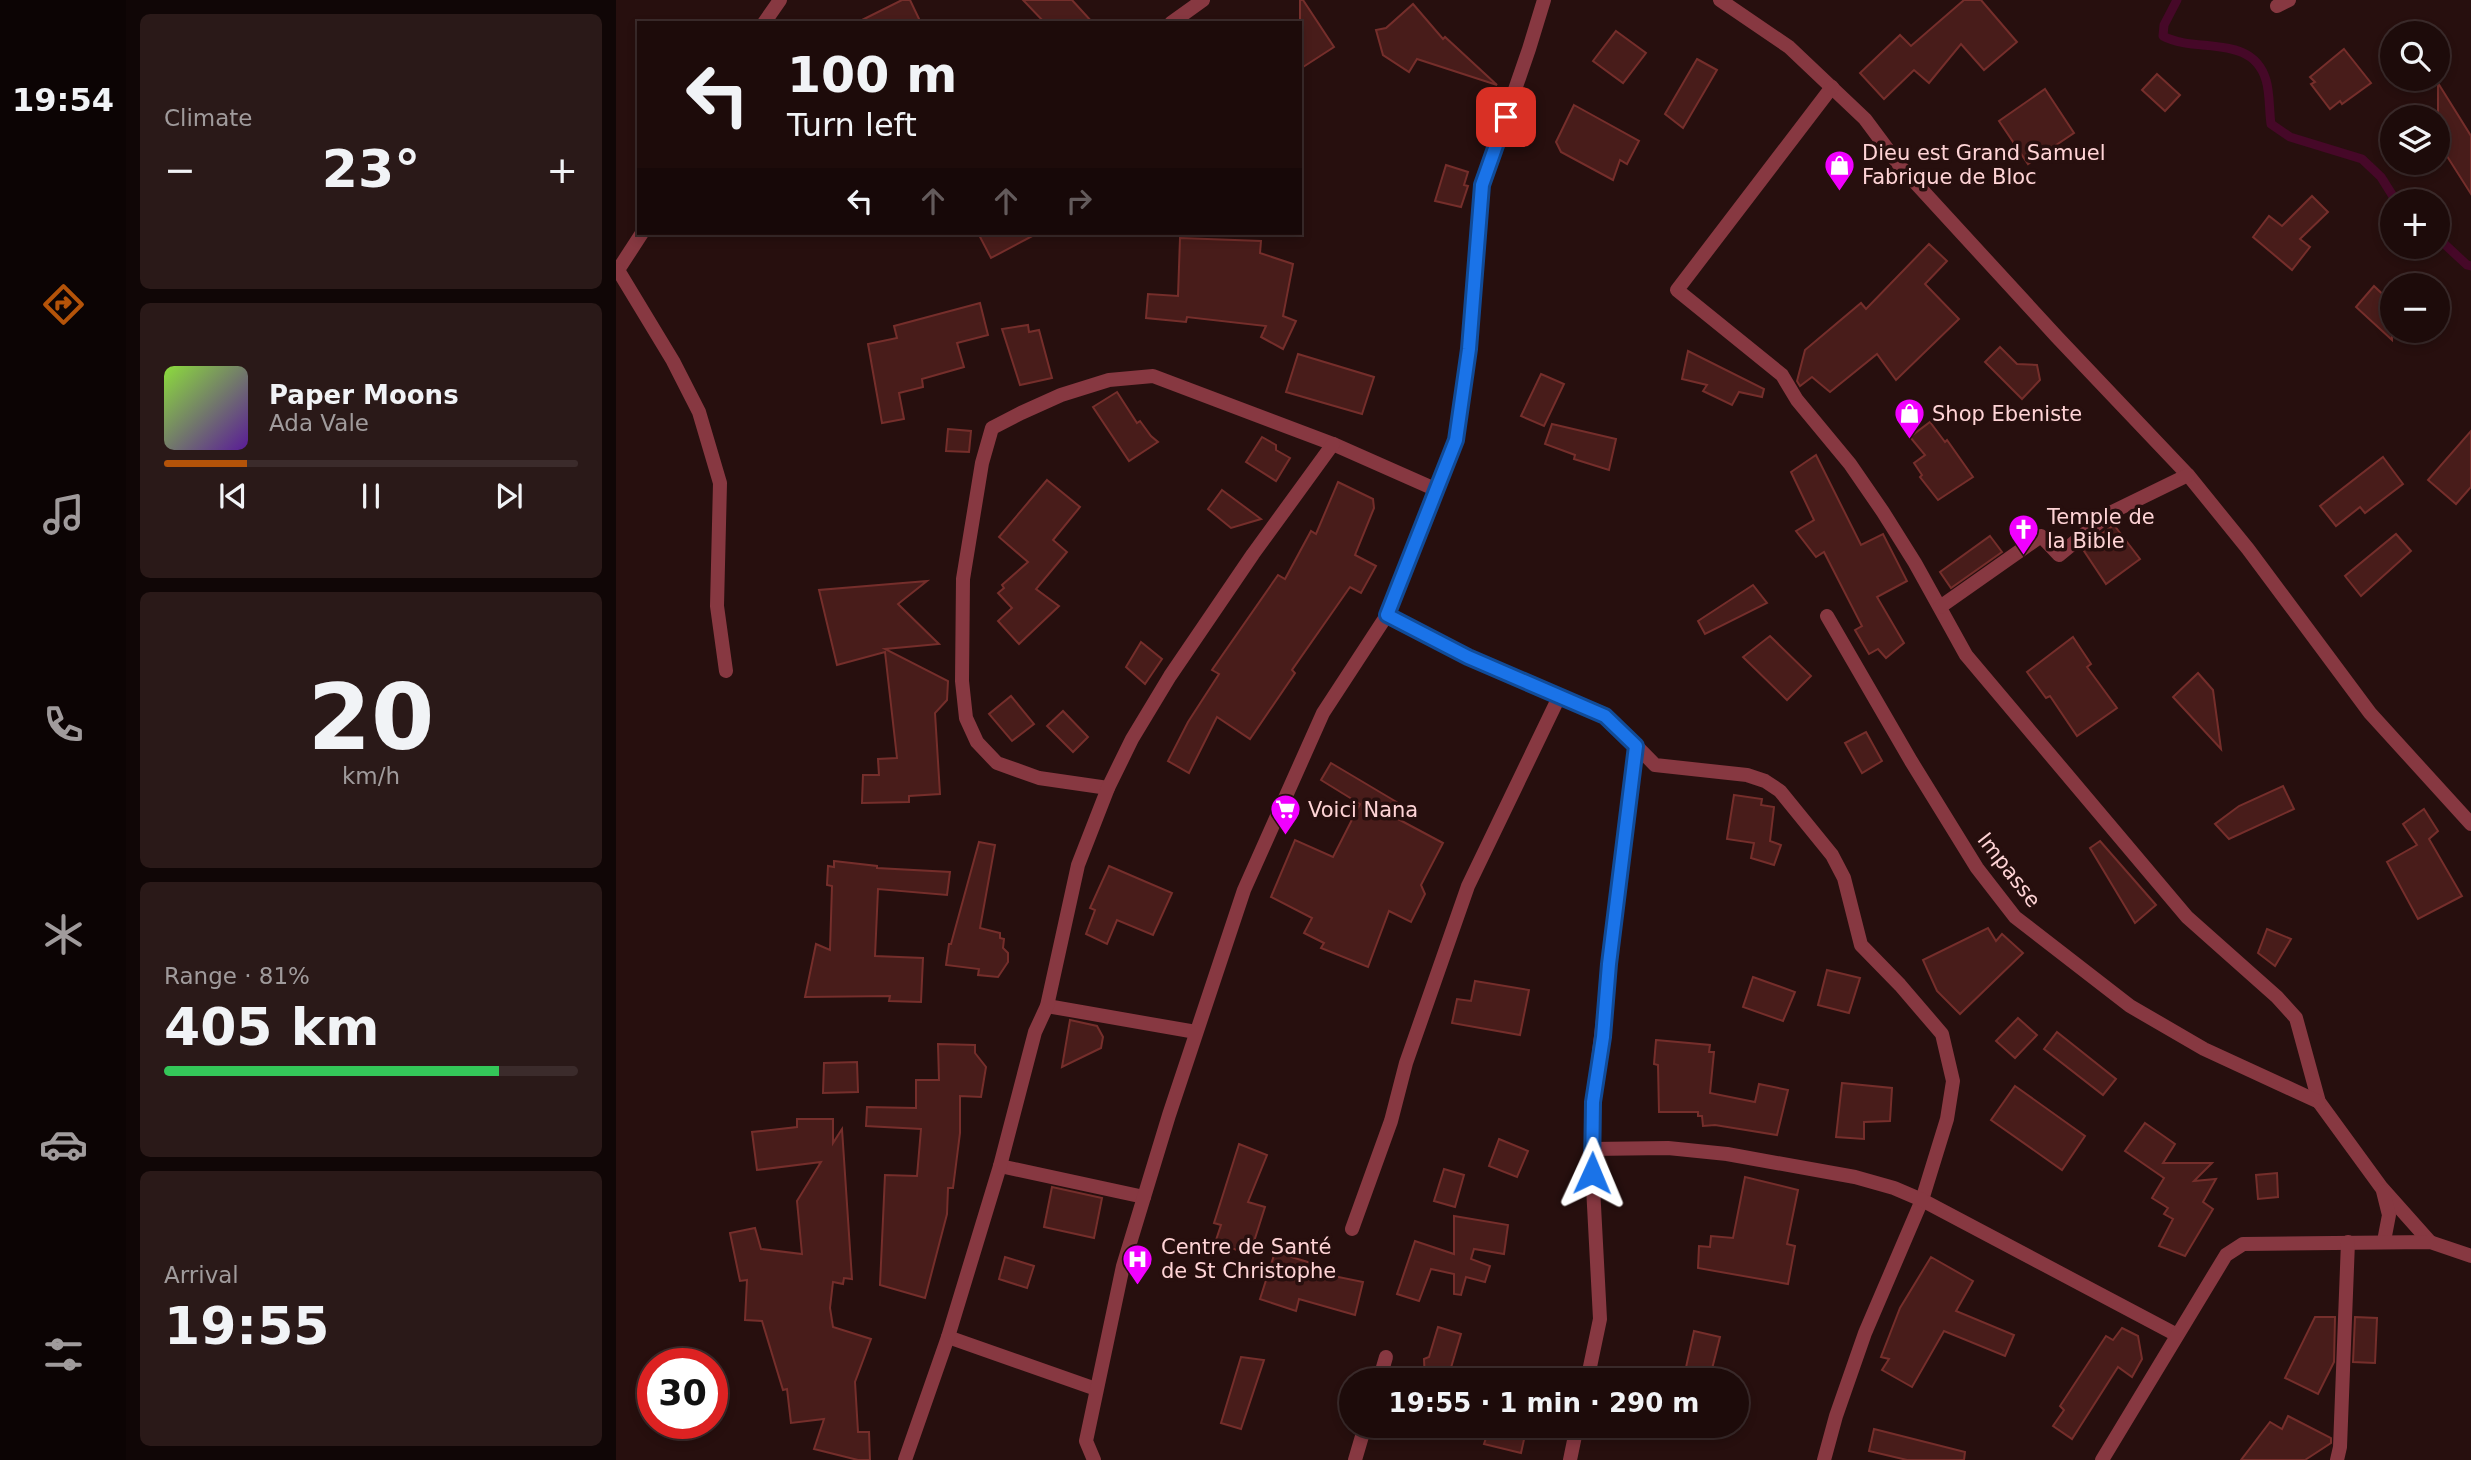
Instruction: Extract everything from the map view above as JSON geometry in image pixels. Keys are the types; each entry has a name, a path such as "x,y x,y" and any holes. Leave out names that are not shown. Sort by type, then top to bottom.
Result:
{"street":[{"path":"765,21 780,0"},
{"path":"1174,21 1203,0"},
{"path":"1094,1460 1086,1441 1124,1266 1196,1032 1244,890 1323,713 1387,615 1456,440 1469,349 1482,185 1530,49 1544,0"},
{"path":"1720,0 1789,47 1865,119 1927,197 2188,475 2248,549 2370,713 2471,824"},
{"path":"1832,87 1677,290 1782,375 1797,400 1850,464 1877,502 1966,655 2187,917 2297,1018 2319,1102 2381,1187 2430,1242"},
{"path":"641,235 617,269 673,361 699,412 720,483 717,606 726,671"},
{"path":"1108,788 1039,778 997,763 977,742 967,718 962,681 963,579 982,463 992,428 1021,412 1109,380 1153,376 1333,444 1437,490"},
{"path":"905,1460 948,1337 1000,1166 1035,1032 1047,1006 1078,865 1108,788 1132,739 1170,676 1253,554 1333,444"},
{"path":"1940,607 2041,536 2059,555 2110,513 2188,475"},
{"path":"1387,615 1468,657 1605,716 1655,765 1747,775 1765,781 1780,791 1832,855 1844,878 1861,945 1942,1034 1953,1081 1947,1119 1922,1200 1865,1333 1824,1460"},
{"name":"Impasse","path":"1827,616 1977,868 2015,917 2130,1006 2204,1049 2319,1102"},
{"path":"1352,1229 1391,1121 1406,1063 1468,886 1559,696"},
{"path":"1590,1368 1600,1319 1591,1149 1593,1102 1603,1037 1609,964 1636,746"},
{"path":"1047,1006 1196,1032"},
{"path":"1591,1149 1668,1148 1749,1158 1855,1177 1894,1188 1922,1200 2177,1335"},
{"path":"1000,1166 1144,1197"},
{"path":"2381,1187 2389,1215 2384,1241"},
{"path":"2337,1460 2340,1447 2348,1242"},
{"path":"2102,1460 2226,1255 2243,1244 2430,1242 2471,1255"},
{"path":"948,1337 1096,1389"},
{"path":"1383,1368 1386,1357"},
{"path":"1355,1460 1361,1438"},
{"path":"1570,1460 1575,1438"}],"building":[{"path":"902,0 910,0 920,21 860,21"},
{"path":"1023,0 1072,0 1091,21 1043,21"},
{"path":"1300,0 1303,0 1334,47 1302,68 1302,21"},
{"path":"1964,0 1981,0 2017,42 1984,70 1961,44 1929,83 1914,70 1884,99 1860,73 1900,35 1911,46"},
{"path":"1413,4 1443,39 1445,37 1497,85 1417,59 1409,72 1383,55 1376,30 1386,28"},
{"path":"1616,31 1646,53 1623,83 1593,61"},
{"path":"2344,49 2371,83 2342,104 2340,101 2330,109 2311,84 2315,82 2310,77"},
{"path":"1697,59 1717,70 1683,128 1665,114"},
{"path":"2157,74 2180,95 2165,111 2142,90"},
{"path":"2045,89 2074,133 2028,164 1999,121"},
{"path":"2438,91 2443,91 2471,136 2471,194 2450,161 2450,105 2438,105"},
{"path":"1574,105 1639,141 1627,164 1620,160 1613,180 1561,152 1556,142"},
{"path":"1446,165 1468,172 1464,185 1468,186 1461,207 1435,201"},
{"path":"2312,196 2328,212 2300,239 2310,247 2292,270 2253,237 2269,216 2282,226"},
{"path":"979,235 1034,235 991,258"},
{"path":"1180,238 1261,241 1260,253 1293,264 1283,316 1296,321 1283,349 1261,337 1266,326 1187,317 1186,322 1146,318 1148,294 1178,296"},
{"path":"1929,244 1947,261 1925,284 1959,319 1896,380 1877,354 1830,392 1812,377 1800,386 1797,381 1805,350 1861,303 1866,309"},
{"path":"2374,286 2380,292 2380,329 2356,307"},
{"path":"980,303 988,335 957,343 964,367 922,379 923,387 899,393 904,419 882,423 868,344 897,338 894,326"},
{"path":"1028,325 1029,332 1039,330 1052,378 1020,385 1002,329"},
{"path":"2000,347 2017,364 2037,365 2040,380 2022,399 1985,362"},
{"path":"1688,351 1764,389 1762,397 1739,392 1732,405 1703,391 1707,385 1682,379"},
{"path":"1298,354 1374,377 1362,414 1286,392"},
{"path":"1541,374 1564,384 1544,426 1521,416"},
{"path":"1117,392 1137,423 1140,421 1158,442 1129,461 1093,407"},
{"path":"1930,422 1945,442 1947,440 1973,477 1938,500 1920,477 1922,475 1914,463 1925,455 1910,437"},
{"path":"1552,424 1616,439 1609,470 1574,459 1575,455 1545,444"},
{"path":"948,429 971,431 969,452 946,451"},
{"path":"2471,431 2471,487 2456,504 2428,480"},
{"path":"1262,437 1290,458 1276,481 1246,462"},
{"path":"1816,455 1861,545 1883,534 1907,581 1877,597 1904,643 1886,658 1878,649 1869,654 1855,630 1862,626 1824,552 1816,557 1796,531 1814,520 1791,472"},
{"path":"2383,457 2403,484 2365,513 2360,507 2336,526 2320,506"},
{"path":"1047,480 1080,507 1053,540 1067,552 1036,589 1059,606 1019,644 998,621 1012,608 998,593 1004,588 1002,585 1028,562 999,537"},
{"path":"1338,482 1373,499 1374,508 1355,555 1376,566 1361,593 1350,587 1292,670 1295,673 1250,739 1217,717 1189,773 1168,761 1188,722 1219,674 1212,670 1278,575 1285,579 1311,531 1316,534"},
{"path":"1222,490 1261,519 1231,528 1208,509"},
{"path":"2114,525 2140,559 2106,584 2082,548"},
{"path":"2396,534 2411,551 2361,596 2345,576"},
{"path":"1990,536 2002,552 1951,588 1940,572"},
{"path":"927,581 898,604 939,644 885,649 948,681 947,700 935,713 940,794 909,796 909,802 862,803 863,775 879,775 878,759 897,758 885,652 837,665 819,590"},
{"path":"1753,585 1767,603 1705,634 1698,621"},
{"path":"1770,636 1811,676 1787,700 1743,657"},
{"path":"2073,637 2091,664 2087,667 2117,708 2077,736 2050,696 2046,698 2027,672"},
{"path":"1141,642 1162,659 1145,684 1126,667"},
{"path":"2198,673 2213,690 2221,749 2173,697"},
{"path":"1011,696 1034,724 1012,741 989,714"},
{"path":"1063,711 1088,737 1073,752 1047,726"},
{"path":"1866,732 1882,761 1862,773 1845,743"},
{"path":"1331,763 1405,807 1398,819 1443,843 1421,885 1425,894 1411,922 1389,911 1368,967 1321,948 1324,943 1304,933 1312,918 1271,897 1295,840 1333,857 1360,804 1321,780"},
{"path":"2283,786 2294,809 2229,839 2215,824 2239,806"},
{"path":"1734,795 1762,799 1761,805 1774,807 1770,841 1781,845 1774,865 1751,858 1754,843 1727,839"},
{"path":"2424,809 2438,831 2429,839 2462,896 2418,919 2387,862 2417,845 2403,824"},
{"path":"2100,841 2156,905 2135,923 2090,848"},
{"path":"979,842 995,845 980,928 1000,933 1000,938 1004,939 1003,948 1008,953 1008,962 998,977 978,975 979,969 946,965 949,944"},
{"path":"834,861 877,868 950,872 947,895 878,889 875,956 923,958 921,1002 889,1001 890,996 805,997 816,944 830,950 832,886 827,885 828,866 834,867"},
{"path":"1109,866 1172,893 1153,935 1117,920 1107,944 1086,934 1095,910 1090,908"},
{"path":"1988,928 1996,941 2002,934 2023,953 1960,1014 1937,991 1923,960"},
{"path":"2267,929 2291,939 2275,966 2258,953"},
{"path":"1827,970 1860,978 1849,1013 1818,1005"},
{"path":"1753,977 1795,992 1783,1021 1743,1007"},
{"path":"1475,981 1529,990 1520,1035 1452,1023 1457,999 1471,1001"},
{"path":"2018,1018 2037,1035 2015,1058 1996,1041"},
{"path":"1070,1020 1097,1026 1103,1037 1101,1048 1062,1067"},
{"path":"2057,1032 2116,1079 2103,1095 2044,1049"},
{"path":"1656,1040 1710,1045 1709,1052 1714,1052 1710,1093 1755,1102 1759,1084 1788,1090 1777,1135 1715,1125 1703,1126 1702,1116 1698,1116 1698,1112 1659,1112 1658,1065 1654,1064"},
{"path":"938,1044 975,1045 975,1053 986,1067 981,1097 960,1096 960,1133 953,1188 948,1188 947,1214 925,1298 880,1285 885,1175 917,1176 921,1129 866,1126 867,1107 916,1108 916,1080 939,1080"},
{"path":"857,1062 858,1092 823,1093 824,1063"},
{"path":"1842,1083 1892,1088 1890,1121 1864,1122 1864,1139 1836,1137"},
{"path":"2015,1086 2085,1136 2062,1170 1991,1120"},
{"path":"797,1119 833,1119 833,1143 842,1129 852,1279 844,1278 843,1284 833,1282 830,1308 833,1327 871,1339 855,1382 858,1432 869,1432 870,1460 858,1460 814,1449 824,1419 791,1423 787,1389 783,1390 762,1321 745,1320 747,1280 740,1281 730,1233 755,1228 761,1249 802,1254 797,1201 821,1162 757,1170 752,1132 797,1127"},
{"path":"2145,1123 2175,1144 2163,1163 2212,1163 2194,1181 2216,1179 2203,1202 2213,1209 2185,1256 2159,1246 2173,1219 2164,1214 2168,1208 2152,1198 2164,1178 2125,1151"},
{"path":"1499,1139 1528,1151 1517,1177 1489,1166"},
{"path":"1239,1144 1267,1155 1248,1202 1265,1207 1250,1254 1215,1243 1221,1225 1214,1223"},
{"path":"1444,1169 1464,1175 1455,1207 1434,1201"},
{"path":"2277,1173 2278,1197 2258,1199 2256,1175"},
{"path":"1745,1177 1798,1190 1787,1244 1795,1246 1788,1284 1698,1268 1699,1246 1710,1247 1711,1236 1733,1238"},
{"path":"1052,1187 1102,1198 1094,1238 1044,1227"},
{"path":"1454,1216 1508,1225 1504,1254 1474,1249 1471,1259 1490,1266 1485,1282 1466,1277 1461,1295 1454,1294 1454,1274 1431,1269 1419,1301 1397,1294 1415,1241 1454,1254"},
{"path":"1275,1252 1311,1263 1309,1271 1363,1282 1355,1315 1299,1299 1296,1311 1260,1299"},
{"path":"1005,1257 1034,1266 1027,1288 999,1279"},
{"path":"1931,1257 1973,1281 1956,1311 2014,1335 2005,1356 1944,1331 1912,1387 1882,1370 1889,1359 1881,1357 1900,1308"},
{"path":"2315,1317 2335,1317 2334,1362 2318,1394 2285,1378"},
{"path":"2355,1317 2377,1318 2375,1363 2353,1362"},
{"path":"1438,1327 1461,1334 1451,1368 1424,1368 1424,1359 1429,1357"},
{"path":"2122,1328 2138,1336 2142,1359 2132,1377 2118,1367 2072,1439 2053,1426 2064,1410 2060,1406 2106,1336 2113,1340"},
{"path":"1694,1331 1720,1337 1712,1368 1686,1368"},
{"path":"1241,1357 1264,1360 1241,1429 1221,1423"},
{"path":"2288,1416 2331,1438 2331,1443 2305,1460 2241,1460 2270,1422 2282,1429"},
{"path":"1874,1429 1965,1452 1964,1460 1907,1460 1869,1451"},
{"path":"1486,1438 1524,1438 1521,1453 1484,1444"}],"waterway":[{"path":"2177,0 2164,25 2163,36 2191,44 2236,50 2249,56 2259,65 2266,80 2271,124 2290,137 2362,159 2381,177 2388,189"},
{"path":"2450,249 2471,266"}],"place":[{"name":"Dieu est Grand Samuel Fabrique de Bloc","path":"1839,192"},
{"name":"Shop Ebeniste","path":"1909,441"},
{"name":"Temple de la Bible","path":"2024,556"},
{"name":"Voici Nana","path":"1285,837"},
{"name":"Centre de Santé de St Christophe","path":"1138,1286"}],"route":[{"path":"1506,117 1482,185 1469,349 1456,440 1387,615 1468,657 1605,716 1636,746 1609,964 1603,1037 1593,1102 1592,1173"}]}
